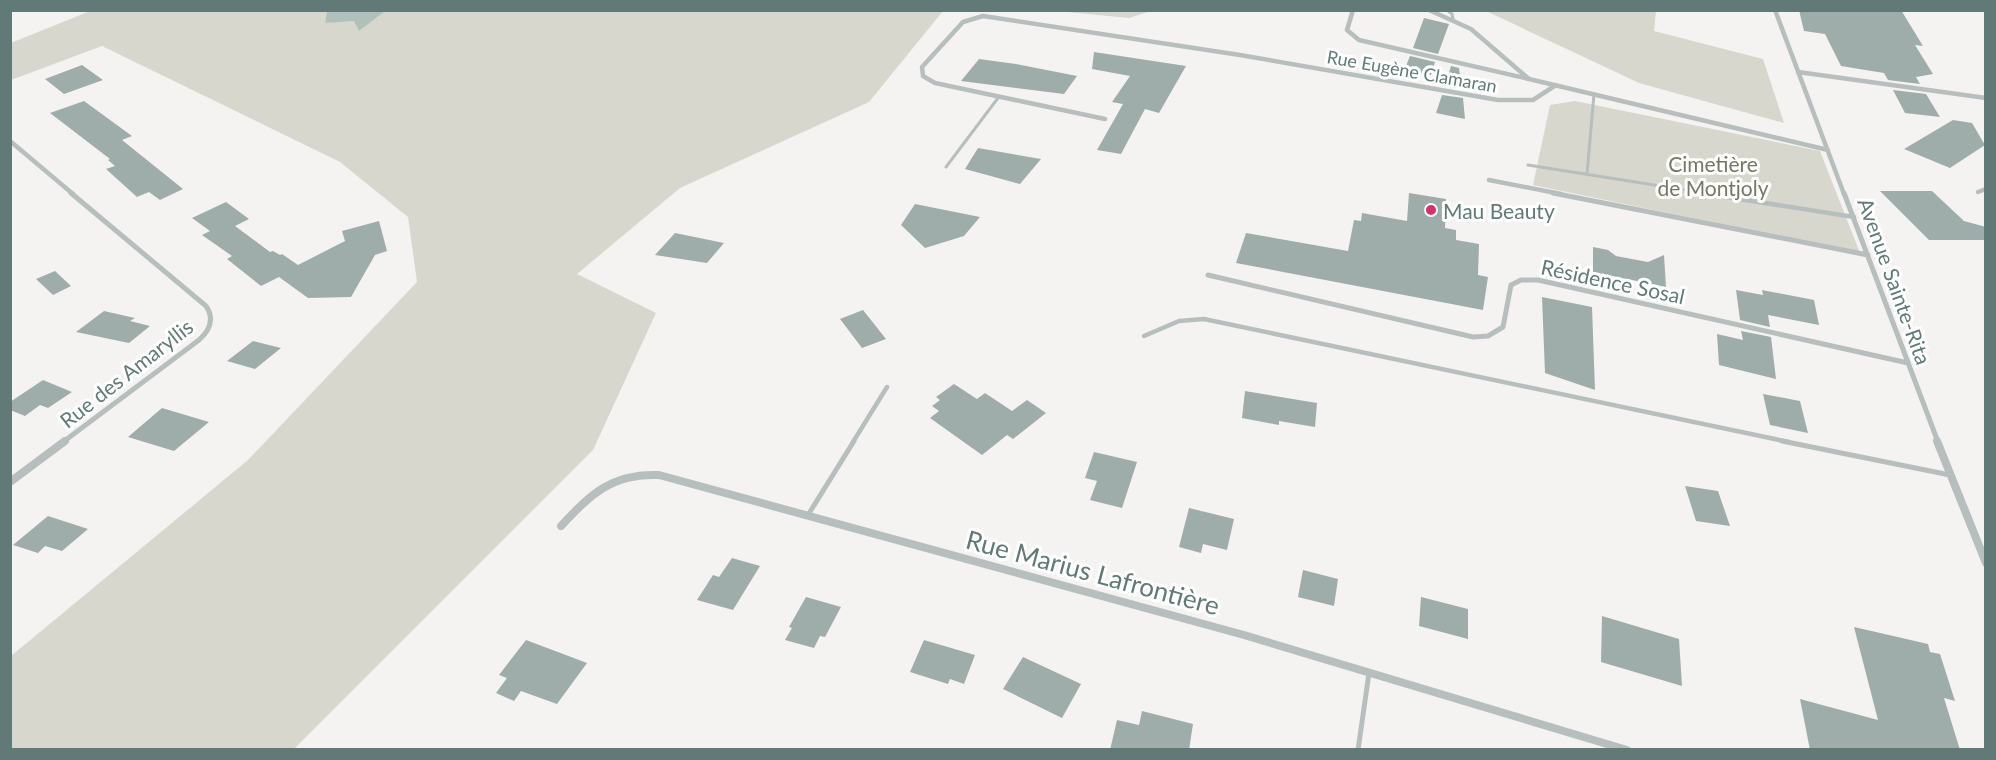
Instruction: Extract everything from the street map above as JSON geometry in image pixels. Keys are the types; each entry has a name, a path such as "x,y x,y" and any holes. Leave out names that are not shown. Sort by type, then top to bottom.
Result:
{"street":[{"path":"1353,10 1347,30 1359,40 1828,150"},
{"path":"1429,10 1471,29 1529,79"},
{"name":"Avenue Sainte-Rita","path":"1775,10 1950,475 1986,563"},
{"name":"Rue Eugène Clamaran","path":"998,98 928,81 921,72 925,62 963,22 983,16 1240,55 1498,100 1533,100 1556,86"},
{"path":"1798,72 1986,98"},
{"path":"998,98 1105,119"},
{"name":"Rue des Amaryllis","path":"10,141 206,306 212,318 207,332 199,340 10,482"},
{"path":"1489,180 1868,255"},
{"path":"1978,192 1986,189"},
{"name":"Résidence Sosal","path":"1208,274 1473,338 1488,336 1503,327 1511,285 1521,280 1538,280 1908,363"},
{"name":"Rue Marius Lafrontière","path":"561,526 599,488 624,477 643,473 659,474 1244,635 1627,750"}],"lane":[{"path":"1447,10 1452,14 1453,20"},
{"path":"1587,174 1594,94"},
{"path":"946,167 998,98"},
{"path":"1528,165 1854,217"},
{"path":"1144,336 1173,321 1186,318 1204,319 1605,405 1950,475"},
{"path":"808,515 887,387"},
{"path":"1358,750 1369,673"}],"green space":[{"path":"385,10 943,11 869,102 680,188 577,274 656,313 593,450 294,749 11,749 11,656 248,460 417,282 408,217 340,162 102,46 11,80 11,43 90,11 327,11 325,23 354,20 359,31"},
{"path":"1151,10 1129,18 1057,11"},
{"path":"1486,11 1656,11 1654,31 1763,59 1784,123 1639,83"},
{"name":"Cimetière de Montjoly","path":"1575,101 1820,151 1860,253 1533,185 1550,105"}],"shaded area":[{"path":"327,10 385,11 359,31 354,21 325,23"}],"building":[{"path":"1799,10 1901,10 1923,46 1915,45 1933,74 1916,77 1920,84 1888,80 1884,73 1841,66 1825,34 1804,31"},
{"path":"1424,18 1449,24 1438,54 1413,48"},
{"path":"1094,52 1186,66 1159,113 1145,109 1121,154 1097,150 1123,104 1112,102 1130,76 1092,69"},
{"path":"1410,56 1435,62 1431,75 1404,71"},
{"path":"979,59 1077,76 1064,94 961,81"},
{"path":"82,65 103,80 64,94 45,79"},
{"path":"1451,66 1459,68 1462,89 1445,86"},
{"path":"1893,90 1926,94 1940,117 1905,113"},
{"path":"1442,95 1463,98 1465,119 1436,113"},
{"path":"84,101 132,136 122,140 183,189 160,200 149,192 137,197 106,169 115,166 108,160 110,159 50,113"},
{"path":"1953,120 1972,123 1985,145 1950,168 1904,149"},
{"path":"978,148 1041,159 1020,184 965,169"},
{"path":"1880,191 1932,191 1964,221 1986,227 1986,240 1929,240"},
{"path":"1409,193 1446,199 1445,228 1456,230 1456,240 1479,244 1478,275 1488,277 1483,310 1236,263 1246,233 1348,251 1354,220 1361,221 1362,213 1407,221"},
{"path":"226,202 249,219 235,226 270,252 282,254 298,265 345,241 342,231 379,221 387,251 375,255 351,297 308,298 279,277 261,286 227,259 232,256 202,235 210,231 192,218"},
{"path":"915,204 980,217 964,236 925,248 901,225"},
{"path":"675,233 724,243 707,263 655,255"},
{"path":"1593,247 1608,250 1616,256 1648,262 1664,255 1666,287 1593,272"},
{"path":"55,271 71,286 53,295 36,279"},
{"path":"1736,290 1763,295 1762,290 1814,300 1819,325 1768,315 1770,327 1740,320"},
{"path":"1542,297 1592,307 1595,390 1545,373"},
{"path":"863,310 886,339 862,348 840,319"},
{"path":"104,311 135,318 130,321 150,326 129,343 76,332"},
{"path":"1741,331 1771,337 1776,379 1719,365 1717,334 1743,340"},
{"path":"253,341 281,348 255,369 227,361"},
{"path":"43,380 72,392 48,408 40,405 25,416 10,410 10,402"},
{"path":"954,384 977,399 985,393 1012,411 1027,400 1046,413 1013,439 1007,435 982,455 930,418 939,411 932,406 940,400 936,397"},
{"path":"1245,391 1317,403 1315,427 1279,421 1279,425 1242,418"},
{"path":"1763,394 1800,401 1808,433 1770,425"},
{"path":"162,408 209,422 174,451 128,437"},
{"path":"1094,452 1137,462 1122,508 1090,500 1097,481 1085,478"},
{"path":"1685,486 1718,491 1730,526 1696,521"},
{"path":"1189,508 1234,519 1227,550 1203,544 1201,553 1179,547"},
{"path":"48,516 88,529 62,551 45,546 38,553 13,545"},
{"path":"732,558 760,566 733,610 697,600 713,575 719,577"},
{"path":"1303,570 1338,579 1334,606 1298,597"},
{"path":"806,597 841,607 825,637 820,636 814,648 785,640 792,628 789,627"},
{"path":"1421,597 1468,609 1468,639 1419,626"},
{"path":"1602,616 1679,639 1682,686 1601,662"},
{"path":"1854,627 1928,644 1930,652 1940,654 1955,701 1944,698 1960,750 1810,750 1800,699 1878,720"},
{"path":"526,640 587,663 557,704 521,691 514,701 496,693 507,678 499,675"},
{"path":"924,640 975,655 964,684 950,679 948,684 910,672"},
{"path":"1023,657 1081,684 1062,718 1003,689"},
{"path":"1142,711 1193,724 1189,750 1110,750 1117,720 1139,725"}],"place":[{"name":"Mau Beauty","path":"1431,210"}]}
